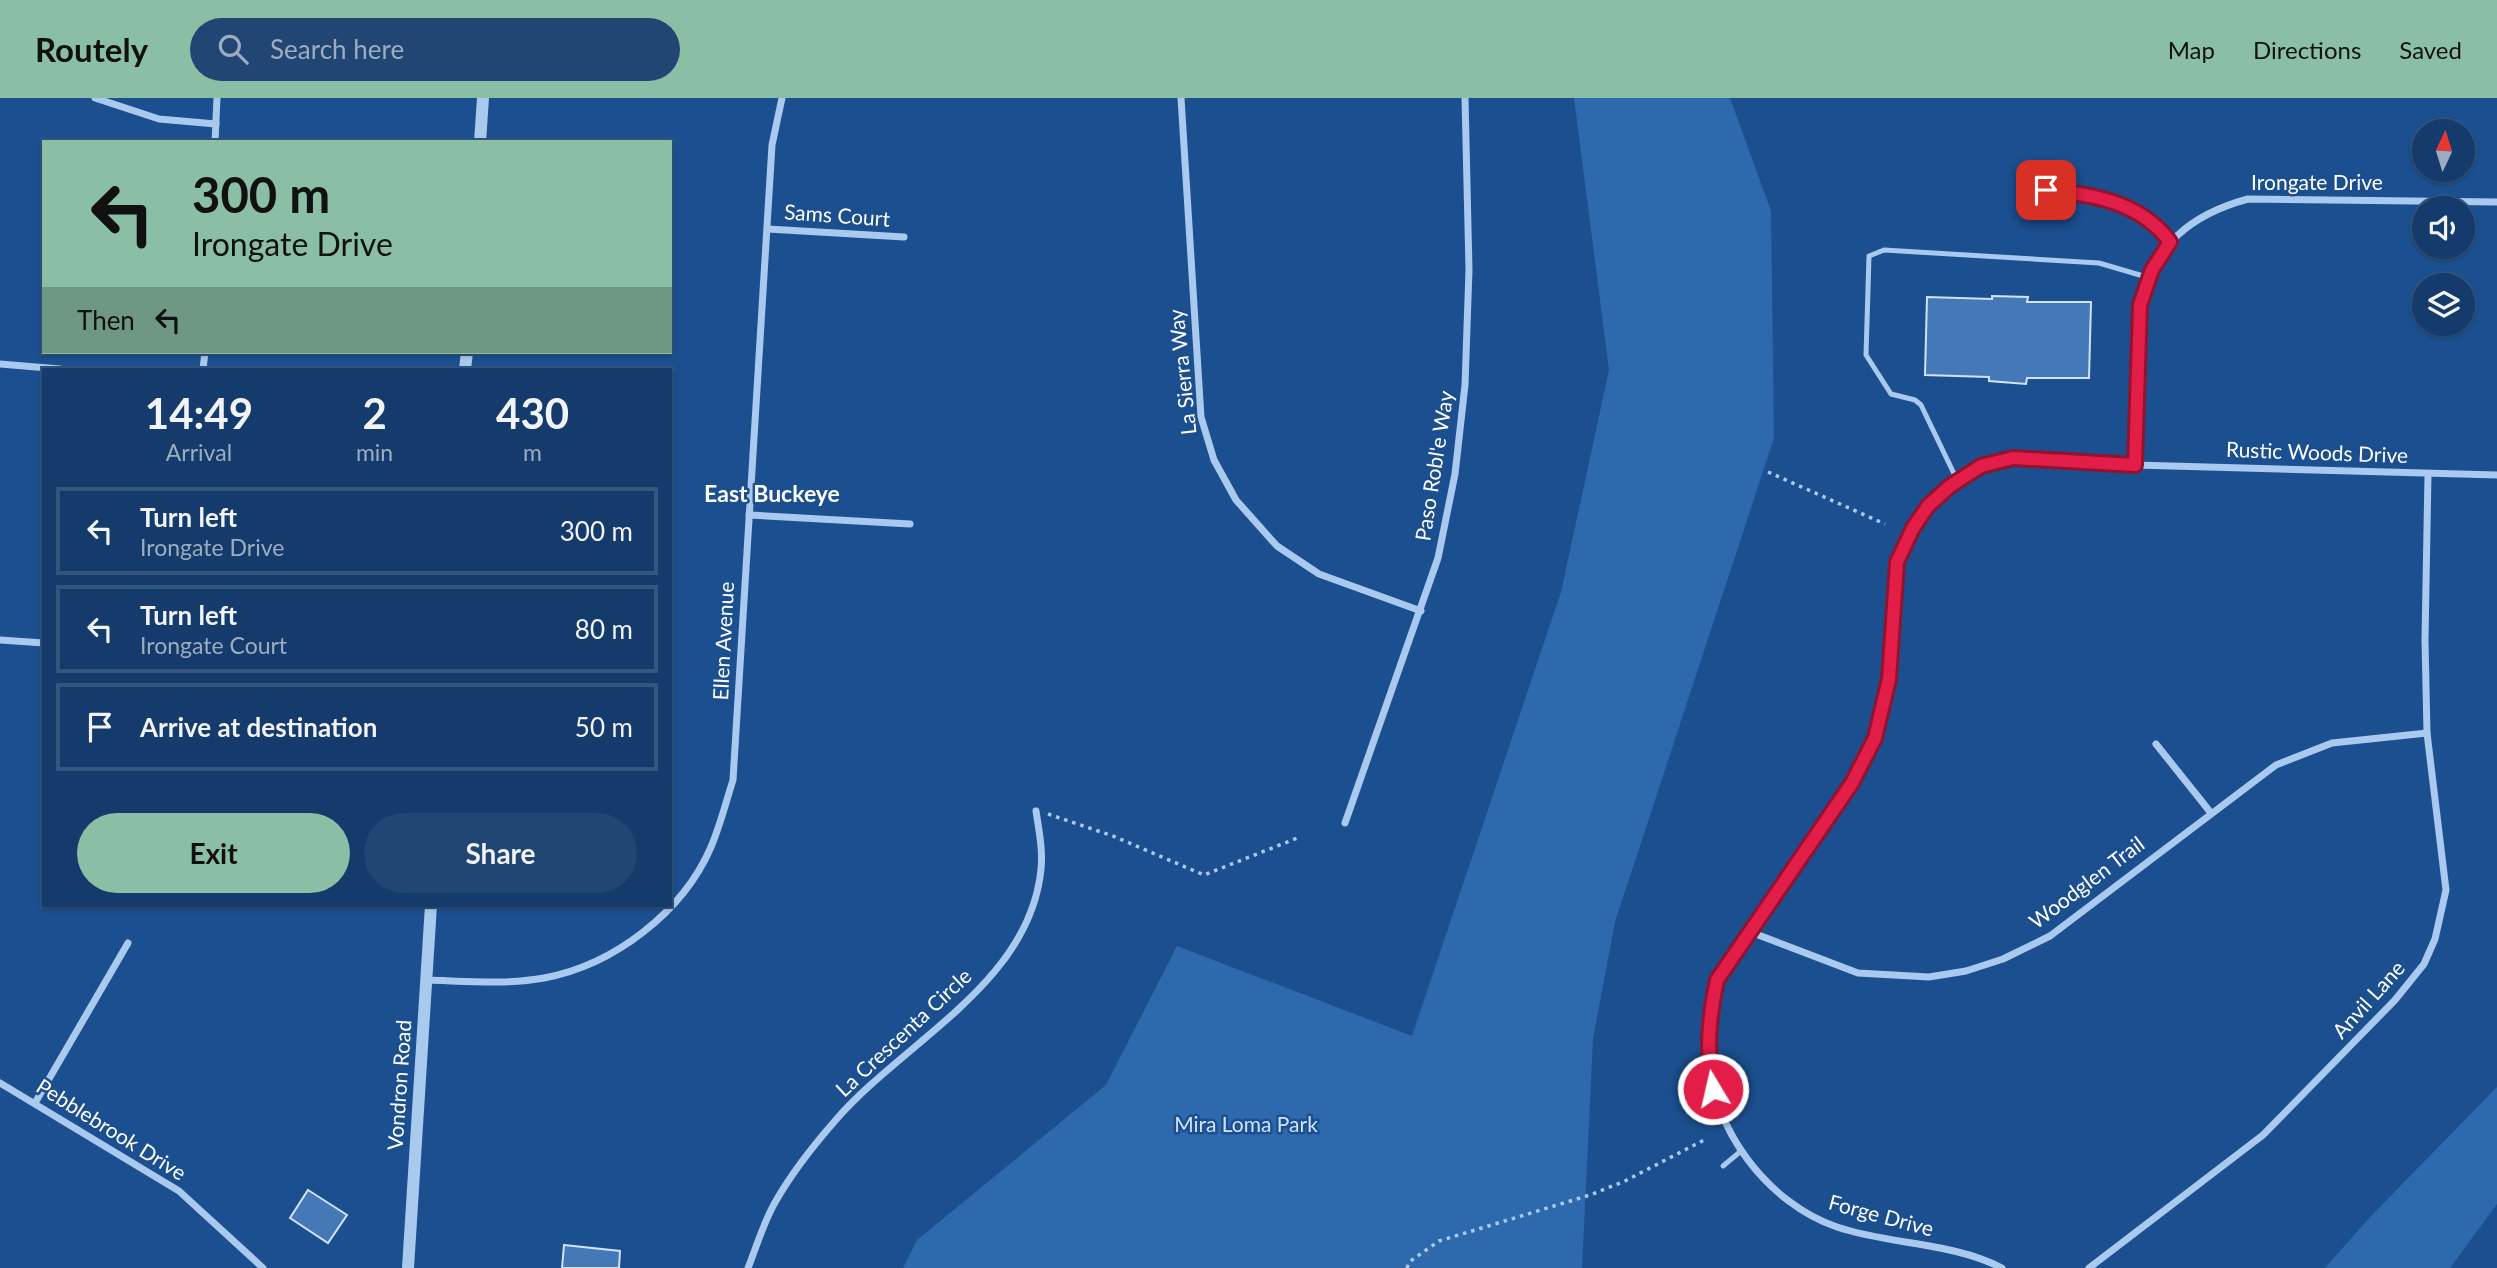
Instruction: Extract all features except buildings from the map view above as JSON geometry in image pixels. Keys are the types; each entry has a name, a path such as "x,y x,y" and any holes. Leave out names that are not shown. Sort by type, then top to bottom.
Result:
{"street":[{"path":"95,98 159,119 216,124"},
{"path":"215,140 217,98"},
{"path":"480,140 483,98"},
{"name":"Ellen Avenue","path":"672,901 695,876 712,847 733,780 772,145 782,98"},
{"name":"La Sierra Way","path":"1181,98 1201,417 1213,460 1236,500 1277,546 1319,574 1420,611"},
{"name":"Paso Robl'e Way","path":"1345,823 1438,558 1455,474 1465,385 1469,270 1465,98"},
{"path":"2046,190 2090,194 2116,202 2154,225 2170,242"},
{"name":"Irongate Drive","path":"2135,465 2140,305 2150,278 2170,242 2198,217 2222,206 2248,199 2497,202"},
{"name":"Sams Court","path":"768,229 904,237"},
{"path":"0,364 48,368"},
{"name":"Forge Drive","path":"2002,1268 1968,1255 1837,1227 1796,1206 1775,1190 1741,1151 1713,1089 1707,1052 1710,1013 1717,980 1852,783 1875,738 1889,679 1897,562 1913,528 1928,506 1950,486 1981,466 2013,458 2135,465"},
{"name":"Rustic Woods Drive","path":"2135,465 2497,475"},
{"name":"Anvil Lane","path":"2089,1268 2263,1135 2395,1000 2424,964 2435,939 2446,890 2427,733 2428,474"},
{"path":"749,515 910,524"},
{"path":"0,640 42,642"},
{"name":"Woodglen Trail","path":"1748,932 1858,973 1929,977 1966,971 2003,958 2050,936 2276,765 2332,743 2427,733"},
{"path":"2155,744 2211,813"},
{"name":"La Crescenta Circle","path":"748,1268 776,1200 834,1122 899,1058 961,1007 1003,964 1021,936 1041,872 1042,852 1036,811"},
{"name":"Vondron Road","path":"408,1268 431,907"},
{"name":"Ellen Avenue","path":"426,980 505,982 565,973 616,951 644,932 667,907"},
{"path":"35,1103 128,943"},
{"name":"Pebblebrook Drive","path":"0,1083 179,1191 263,1268"}],"lane":[{"path":"1958,482 1921,405 1915,400 1891,394 1866,355 1869,256 1884,250 2099,263 2150,278"},
{"path":"1723,1166 1741,1151"}],"path":[{"path":"1768,472 1885,524"},
{"path":"1036,811 1113,836 1204,876 1300,837"},
{"path":"1407,1268 1409,1262 1439,1241 1590,1195 1625,1181 1706,1139"}],"green space":[{"name":"Mira Loma Park","path":"1574,98 1730,98 1771,211 1774,438 1615,922 1593,1039 1582,1268 903,1268 917,1240 1106,1085 1177,946 1412,1036 1561,592 1609,370"},
{"path":"2497,1087 2497,1204 2450,1268 2325,1268 2371,1216"}],"district":[{"name":"East Buckeye","path":"772,494"}],"route":[{"path":"1713,1089 1707,1052 1710,1013 1717,980 1852,783 1875,738 1889,679 1897,562 1913,528 1928,506 1950,486 1981,466 2013,458 2135,465 2140,305 2152,270 2170,242 2154,225 2116,202 2090,194 2046,190"}]}
